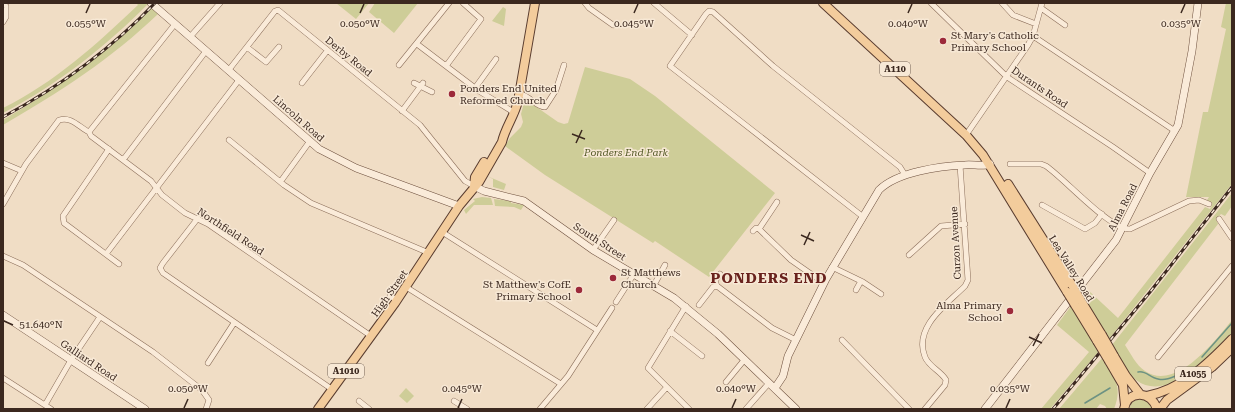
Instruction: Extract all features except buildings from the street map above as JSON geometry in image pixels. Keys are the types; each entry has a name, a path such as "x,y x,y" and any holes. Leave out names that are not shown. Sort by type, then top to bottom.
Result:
{"main road":[{"name":"High Street","path":"318,409 372,336 429,253 459,206 474,186 479,182 502,142 502,137 514,113 520,94 535,3"},
{"name":"A110","path":"823,3 966,135"},
{"name":"Lea Valley Road","path":"966,135 972,142 978,144 985,154 1069,289"},
{"name":"Lea Valley Road","path":"985,154 992,162 990,164 1112,358 1144,395 1154,401 1157,409"},
{"name":"A1055","path":"1144,395 1165,392 1179,385 1204,365 1232,339"},
{"name":"A1055","path":"1160,409 1167,400 1212,367 1232,348"},
{"name":"Lea Valley Road","path":"1112,358 1122,385 1124,408"},
{"path":"1124,408 1128,400 1135,395 1144,395"}],"street":[{"name":"Lincoln Road","path":"151,3 228,71 323,151 356,168 459,206"},
{"path":"190,37 220,3"},
{"path":"399,66 449,3"},
{"path":"446,66 481,19 463,3"},
{"path":"585,3 589,8 613,25"},
{"name":"Durants Road","path":"931,3 1007,77 1150,173"},
{"path":"1002,3 1013,15 1036,24"},
{"name":"Alma Road","path":"985,409 1123,229 1150,173 1175,131 1180,120 1184,102 1198,3"},
{"path":"3,4 6,6 6,17 3,22"},
{"path":"657,4 692,35"},
{"path":"966,135 1007,77 1033,36 1042,5 1065,24"},
{"name":"Derby Road","path":"228,71 277,10 428,133 466,182 474,186"},
{"path":"862,216 670,66 709,11 716,15 773,66 900,167 905,175"},
{"path":"89,132 174,24"},
{"path":"1033,36 1175,131"},
{"path":"417,44 474,88 514,113"},
{"path":"248,48 266,62 279,47"},
{"path":"123,160 206,51"},
{"path":"302,84 327,51"},
{"path":"474,88 496,59"},
{"path":"520,94 528,96 542,107 546,107 556,90 564,65"},
{"path":"106,254 239,80"},
{"path":"414,83 422,85 432,92"},
{"path":"402,111 422,85"},
{"name":"Northfield Road","path":"22,171 59,120 70,120 89,132 91,136 156,187 162,195 185,213 198,218 372,336"},
{"path":"229,140 311,203 429,253"},
{"path":"281,181 310,141"},
{"path":"109,149 63,216 64,224 119,264"},
{"path":"976,164 980,162 985,154"},
{"path":"3,163 22,171 3,204"},
{"path":"746,409 783,376 787,358 832,267 879,190 891,181 905,175 943,166 976,164 986,166 990,164"},
{"path":"1010,164 1041,164 1046,166 1102,214 1123,229 1130,229 1189,201 1198,200 1209,204"},
{"name":"Curzon Avenue","path":"925,409 944,385 946,380 925,358 925,335 932,319 967,283 968,277 960,165"},
{"name":"South Street","path":"474,186 486,192 524,201 593,250 654,285 686,306 718,334 796,409"},
{"path":"753,231 756,228 759,229 777,202"},
{"path":"1042,205 1085,229 1095,223 1102,214"},
{"path":"198,218 160,268 163,273 333,390"},
{"path":"1220,219 1232,238"},
{"path":"593,250 614,220"},
{"path":"910,256 941,226 964,224"},
{"path":"759,229 790,260 824,283"},
{"path":"442,232 597,330"},
{"path":"3,256 23,265 152,352 202,390 209,400 206,409"},
{"path":"654,285 665,265"},
{"path":"1158,357 1232,266"},
{"path":"832,267 861,281 881,294"},
{"path":"397,300 390,296 390,294 403,274 411,279"},
{"path":"616,302 634,274"},
{"path":"720,274 715,281 717,286 772,328 796,340"},
{"path":"856,290 861,281"},
{"path":"699,305 713,287 717,286"},
{"path":"406,287 561,384"},
{"path":"686,306 648,368 689,409"},
{"path":"540,409 561,384 612,308"},
{"name":"Galliard Road","path":"3,315 145,409"},
{"path":"45,405 70,360 100,317"},
{"path":"208,363 234,323"},
{"path":"670,331 699,355"},
{"path":"842,340 909,409"},
{"path":"728,381 745,360"},
{"path":"3,378 51,409"},
{"path":"647,409 667,387"},
{"path":"359,401 370,409"},
{"path":"454,401 467,409"}],"green space":[{"path":"136,3 148,4 115,35 80,64 61,78 3,113 3,108 40,87 91,48 138,5"},
{"path":"336,3 369,3 356,19"},
{"path":"375,3 418,3 394,33 369,12"},
{"path":"1226,3 1232,3 1232,184 1109,339 1082,293 1088,290 1118,318 1205,207 1210,209 1212,205 1207,200 1209,197 1186,197 1203,112 1208,112 1226,29 1221,27"},
{"path":"503,7 506,9 504,26 492,21"},
{"path":"152,8 158,14 122,46 65,87 3,125 3,120 43,95 81,68 117,40"},
{"name":"Ponders End Park","path":"585,67 630,79 655,96 775,193 709,277 655,241 653,243 545,175 505,146 510,138 521,127 523,122 521,114 525,99 558,122 564,124 568,123"},
{"path":"487,176 506,184 504,190 493,187 493,179"},
{"path":"1232,193 1232,206 1225,216 1221,214 1216,219 1218,224 1125,345 1136,363 1142,369 1157,376 1169,375 1182,370 1194,361 1216,340 1232,320 1232,333 1213,353 1188,374 1162,386 1148,386 1132,377 1112,345"},
{"path":"482,197 491,198 493,205 474,205 466,214 464,210 475,201 473,199"},
{"path":"494,199 511,201 511,203 524,205 521,210 514,207 495,206"},
{"path":"1071,306 1099,351 1050,409 1041,409 1089,352 1057,325"},
{"path":"1103,357 1116,382 1118,394 1114,409 1107,409 1105,406 1100,404 1096,409 1059,409"},
{"path":"406,388 414,396 407,403 399,396"},
{"path":"1139,399 1147,401 1153,409 1129,409 1132,402"}],"waterway":[{"path":"1202,357 1232,323"},
{"path":"1138,372 1143,372 1155,378 1161,379 1180,374"},
{"path":"1085,403 1110,388"}],"railway":[{"path":"3,117 44,93 84,66 121,36 155,3"},
{"path":"1053,409 1150,292 1232,187"}],"place":[{"name":"St Mary's Catholic Primary School","path":"943,41"},
{"name":"Ponders End United Reformed Church","path":"452,94"},
{"name":"St Matthews Church","path":"613,278"},
{"name":"St Matthew's CofE Primary School","path":"579,290"},
{"name":"Alma Primary School","path":"1010,311"}],"district":[{"name":"PONDERS END","path":"769,278"}]}
